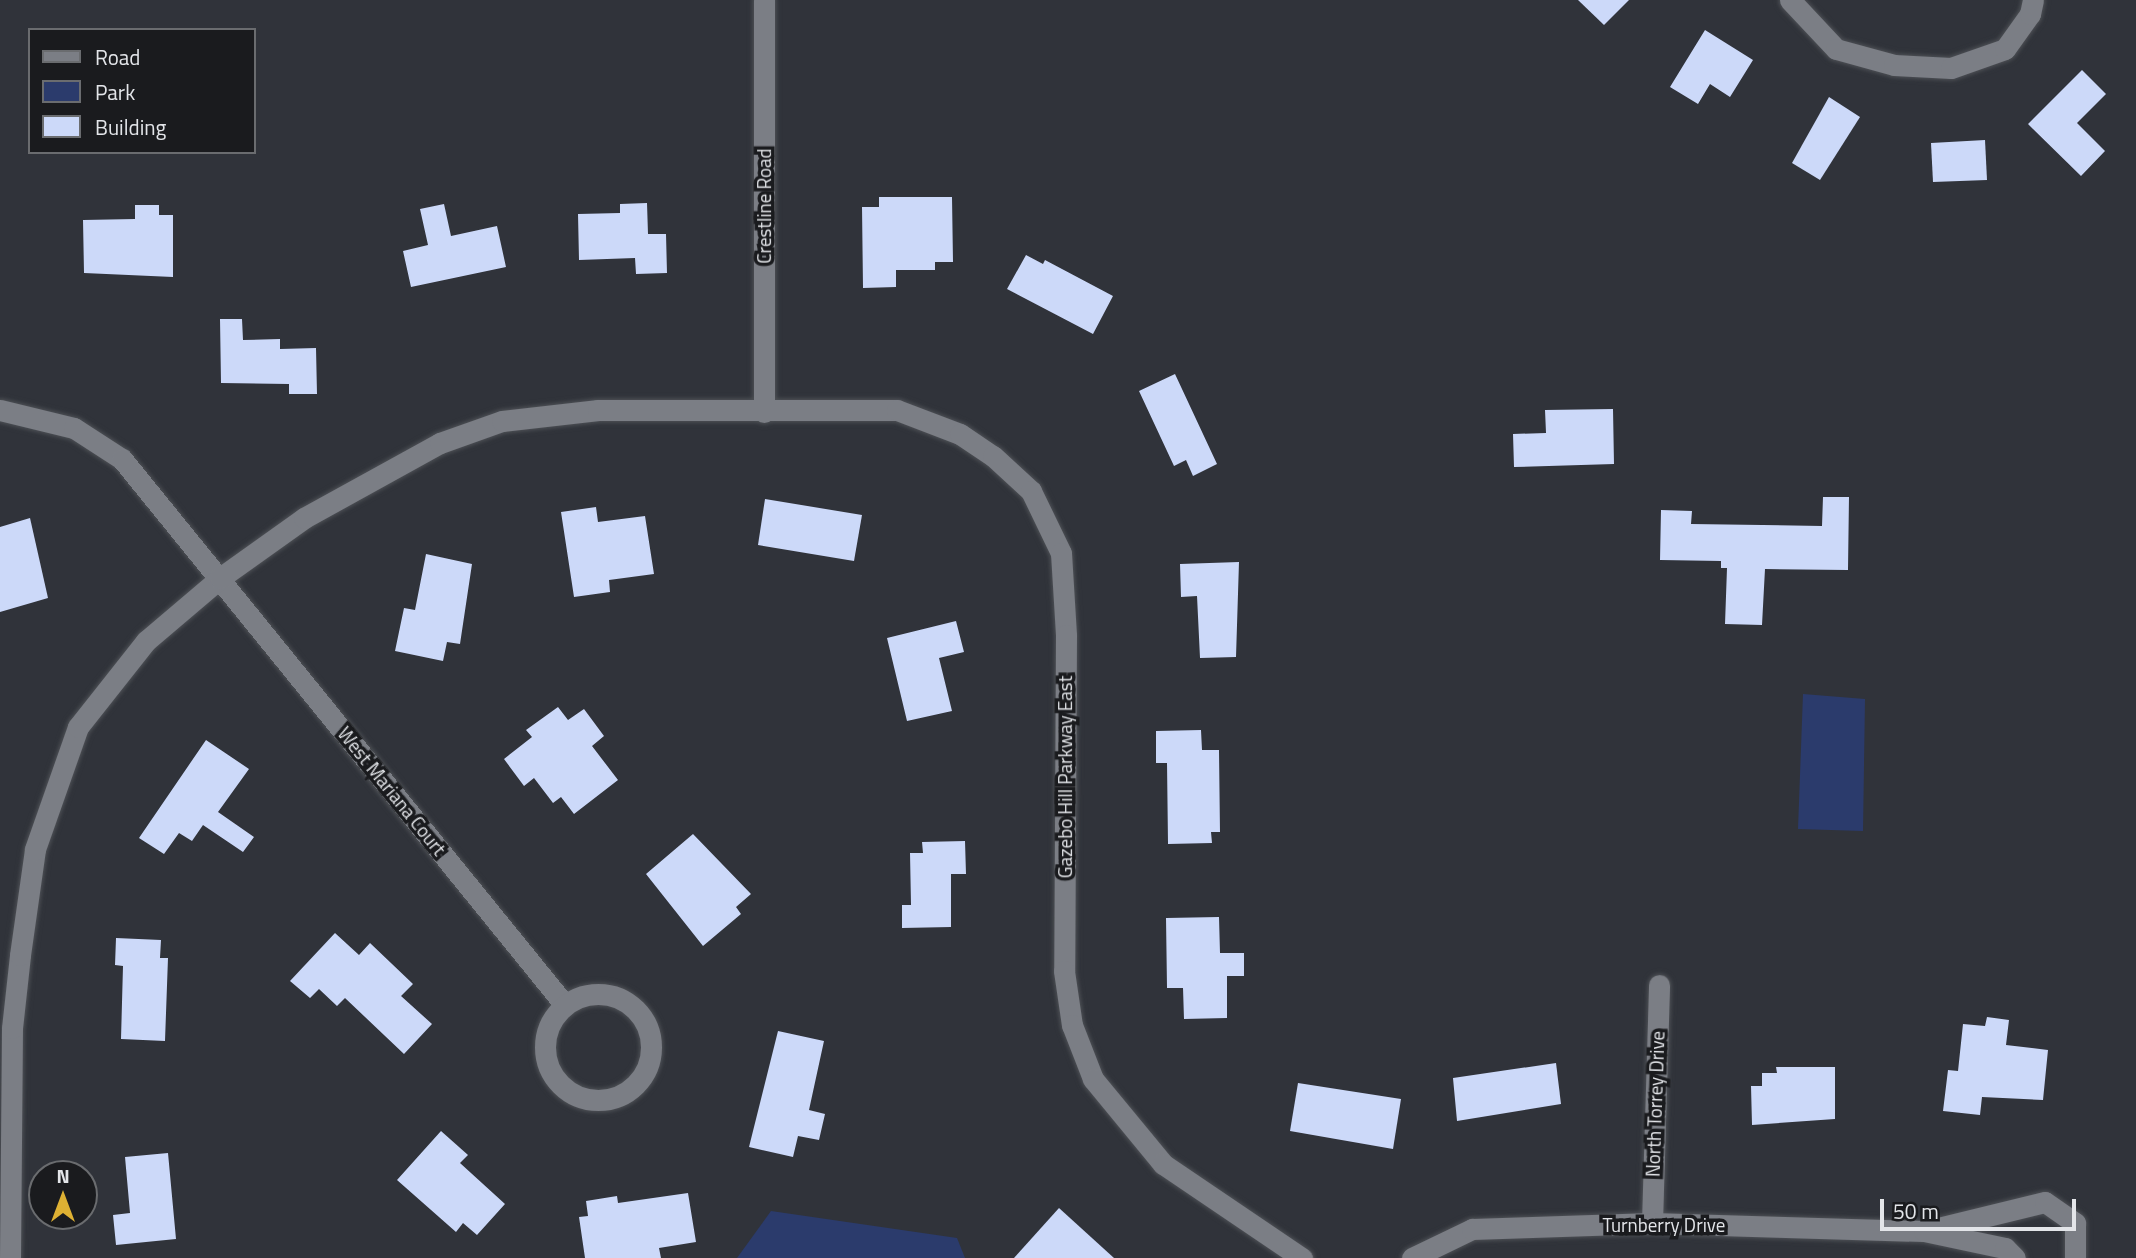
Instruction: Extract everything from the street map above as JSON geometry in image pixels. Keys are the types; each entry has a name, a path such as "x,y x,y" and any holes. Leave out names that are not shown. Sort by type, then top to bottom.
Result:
{"street":[{"name":"Crestline Road","path":"764,0 764,412"},
{"path":"1790,0 1836,49 1894,65 1951,68 2006,49 2030,14 2033,0"},
{"name":"Gazebo Hill Parkway East","path":"10,1258 6,1099 12,1028 35,849 78,727 146,641 220,578 303,519 440,443 502,421 598,410 897,410 960,434 993,456 1031,491 1061,553 1066,635 1064,971 1072,1025 1093,1079 1163,1164 1302,1258"},
{"name":"West Mariana Court","path":"0,411 74,428 122,459 565,1005"},
{"name":"North Torrey Drive","path":"1651,1223 1659,985"},
{"path":"596,993 629,1003 641,1014 652,1046 642,1078 631,1090 595,1101 562,1086 550,1072 545,1036 565,1005 596,993"},
{"name":"Turnberry Drive","path":"1924,1231 2045,1202 2075,1223 2075,1258"},
{"name":"Turnberry Drive","path":"1412,1258 1472,1229 1651,1223 1924,1231 2006,1248 2015,1258"}],"green space":[{"path":"1803,694 1865,699 1863,831 1798,829"},
{"path":"771,1211 957,1238 965,1258 737,1258"}],"building":[{"path":"1578,0 1629,0 1604,25"},
{"path":"1705,30 1753,60 1730,97 1710,84 1698,104 1670,87"},
{"path":"2082,70 2106,94 2077,123 2105,151 2081,176 2028,124"},
{"path":"1829,97 1860,117 1820,180 1792,163"},
{"path":"1985,140 1987,180 1933,182 1931,143"},
{"path":"879,197 952,197 953,262 935,262 935,270 896,270 896,287 863,288 862,207 879,207"},
{"path":"647,203 648,234 666,234 667,273 636,274 635,258 579,260 578,214 620,213 620,204"},
{"path":"444,204 451,236 497,226 506,267 411,287 403,251 428,245 420,209"},
{"path":"135,205 159,205 159,215 173,215 173,277 84,273 83,220 135,219"},
{"path":"1026,255 1043,264 1045,260 1113,296 1093,334 1007,289"},
{"path":"220,319 242,319 243,340 280,339 280,349 316,348 317,394 289,394 289,384 221,383"},
{"path":"1175,374 1217,464 1193,476 1186,460 1174,466 1139,391"},
{"path":"1613,409 1614,464 1514,467 1513,434 1546,433 1545,410"},
{"path":"1823,497 1849,497 1848,570 1765,569 1762,625 1725,624 1727,568 1721,568 1721,561 1660,560 1661,510 1692,511 1691,524 1822,526"},
{"path":"765,499 862,515 854,561 758,545"},
{"path":"596,507 598,522 645,516 654,574 609,580 610,592 574,597 561,512"},
{"path":"30,518 48,598 0,612 0,527"},
{"path":"426,554 472,564 460,644 447,642 443,661 395,651 404,608 415,610"},
{"path":"1239,562 1236,657 1200,658 1197,596 1181,597 1180,564"},
{"path":"956,621 964,652 939,658 952,711 907,721 887,638"},
{"path":"558,707 568,720 584,709 604,736 592,746 618,780 574,814 561,797 553,803 534,778 524,786 504,759 532,737 526,730"},
{"path":"1201,730 1202,750 1219,750 1220,832 1211,832 1212,843 1168,844 1167,763 1156,763 1156,731"},
{"path":"206,740 249,769 218,812 254,837 243,852 203,825 192,841 179,833 164,854 139,838"},
{"path":"693,834 751,894 736,907 741,914 703,946 646,874"},
{"path":"965,841 966,874 951,874 951,927 902,928 902,905 911,905 910,853 923,853 922,842"},
{"path":"1219,917 1220,953 1244,953 1244,976 1227,976 1227,1018 1184,1019 1183,988 1167,988 1166,918"},
{"path":"335,933 359,955 370,943 413,984 401,996 432,1024 404,1054 345,998 337,1006 319,989 310,998 290,981"},
{"path":"116,938 161,940 160,958 168,958 165,1041 121,1039 123,966 115,965"},
{"path":"1987,1017 2009,1020 2006,1045 2048,1050 2043,1100 1982,1097 1980,1115 1943,1111 1948,1070 1958,1071 1963,1024 1985,1026"},
{"path":"778,1031 824,1041 809,1110 825,1114 819,1140 798,1136 793,1157 749,1147"},
{"path":"1556,1063 1561,1104 1457,1121 1453,1078"},
{"path":"1776,1067 1835,1067 1835,1119 1752,1125 1751,1086 1762,1086 1762,1073 1777,1073"},
{"path":"1298,1083 1401,1099 1393,1149 1290,1131"},
{"path":"441,1131 468,1155 460,1163 505,1204 477,1235 463,1223 456,1232 397,1180"},
{"path":"168,1153 176,1239 116,1245 113,1215 130,1213 125,1157"},
{"path":"688,1193 696,1242 659,1248 661,1258 585,1258 579,1217 588,1216 586,1201 617,1196 618,1203"},
{"path":"1059,1208 1114,1258 1014,1258"}]}
